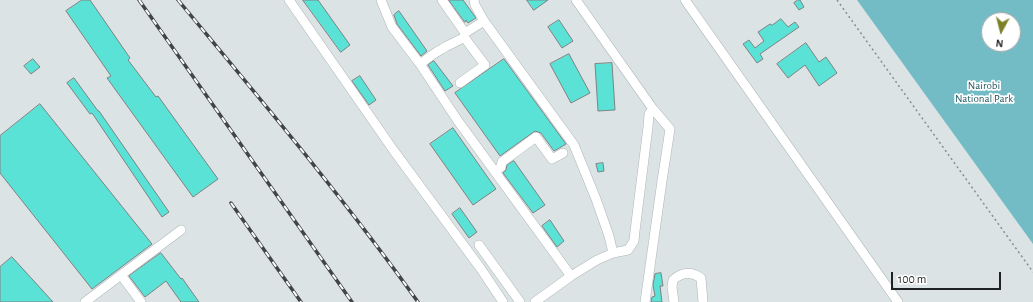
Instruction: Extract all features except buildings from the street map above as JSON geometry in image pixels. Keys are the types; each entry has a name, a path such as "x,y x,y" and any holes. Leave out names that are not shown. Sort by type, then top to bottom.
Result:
{"lane":[{"path":"289,0 394,152 503,302"},
{"path":"381,0 392,27 420,64 458,121 571,276"},
{"path":"442,0 485,65 460,83"},
{"path":"474,0 475,5 484,21 574,145 609,236 613,253"},
{"path":"576,0 670,129 645,302"},
{"path":"685,0 898,302"},
{"path":"420,64 443,48 450,46 484,21"},
{"path":"535,302 571,276 597,260 613,253 628,250 634,241 648,127 648,114 654,109"},
{"path":"495,171 501,167 502,162 536,137 552,159 561,151 569,157 579,155"},
{"path":"85,302 181,230"},
{"path":"479,245 520,302"},
{"path":"674,302 672,287 673,280 678,276 688,273 695,274 701,278 703,302"},
{"path":"121,275 141,302"}],"path":[{"path":"837,0 1033,272"}],"green space":[{"name":"Nairobi National Park","path":"857,0 1033,0 1033,244"}],"railway":[{"path":"139,0 352,302"},
{"path":"178,0 331,186 418,302"},
{"path":"231,203 301,302"}]}
